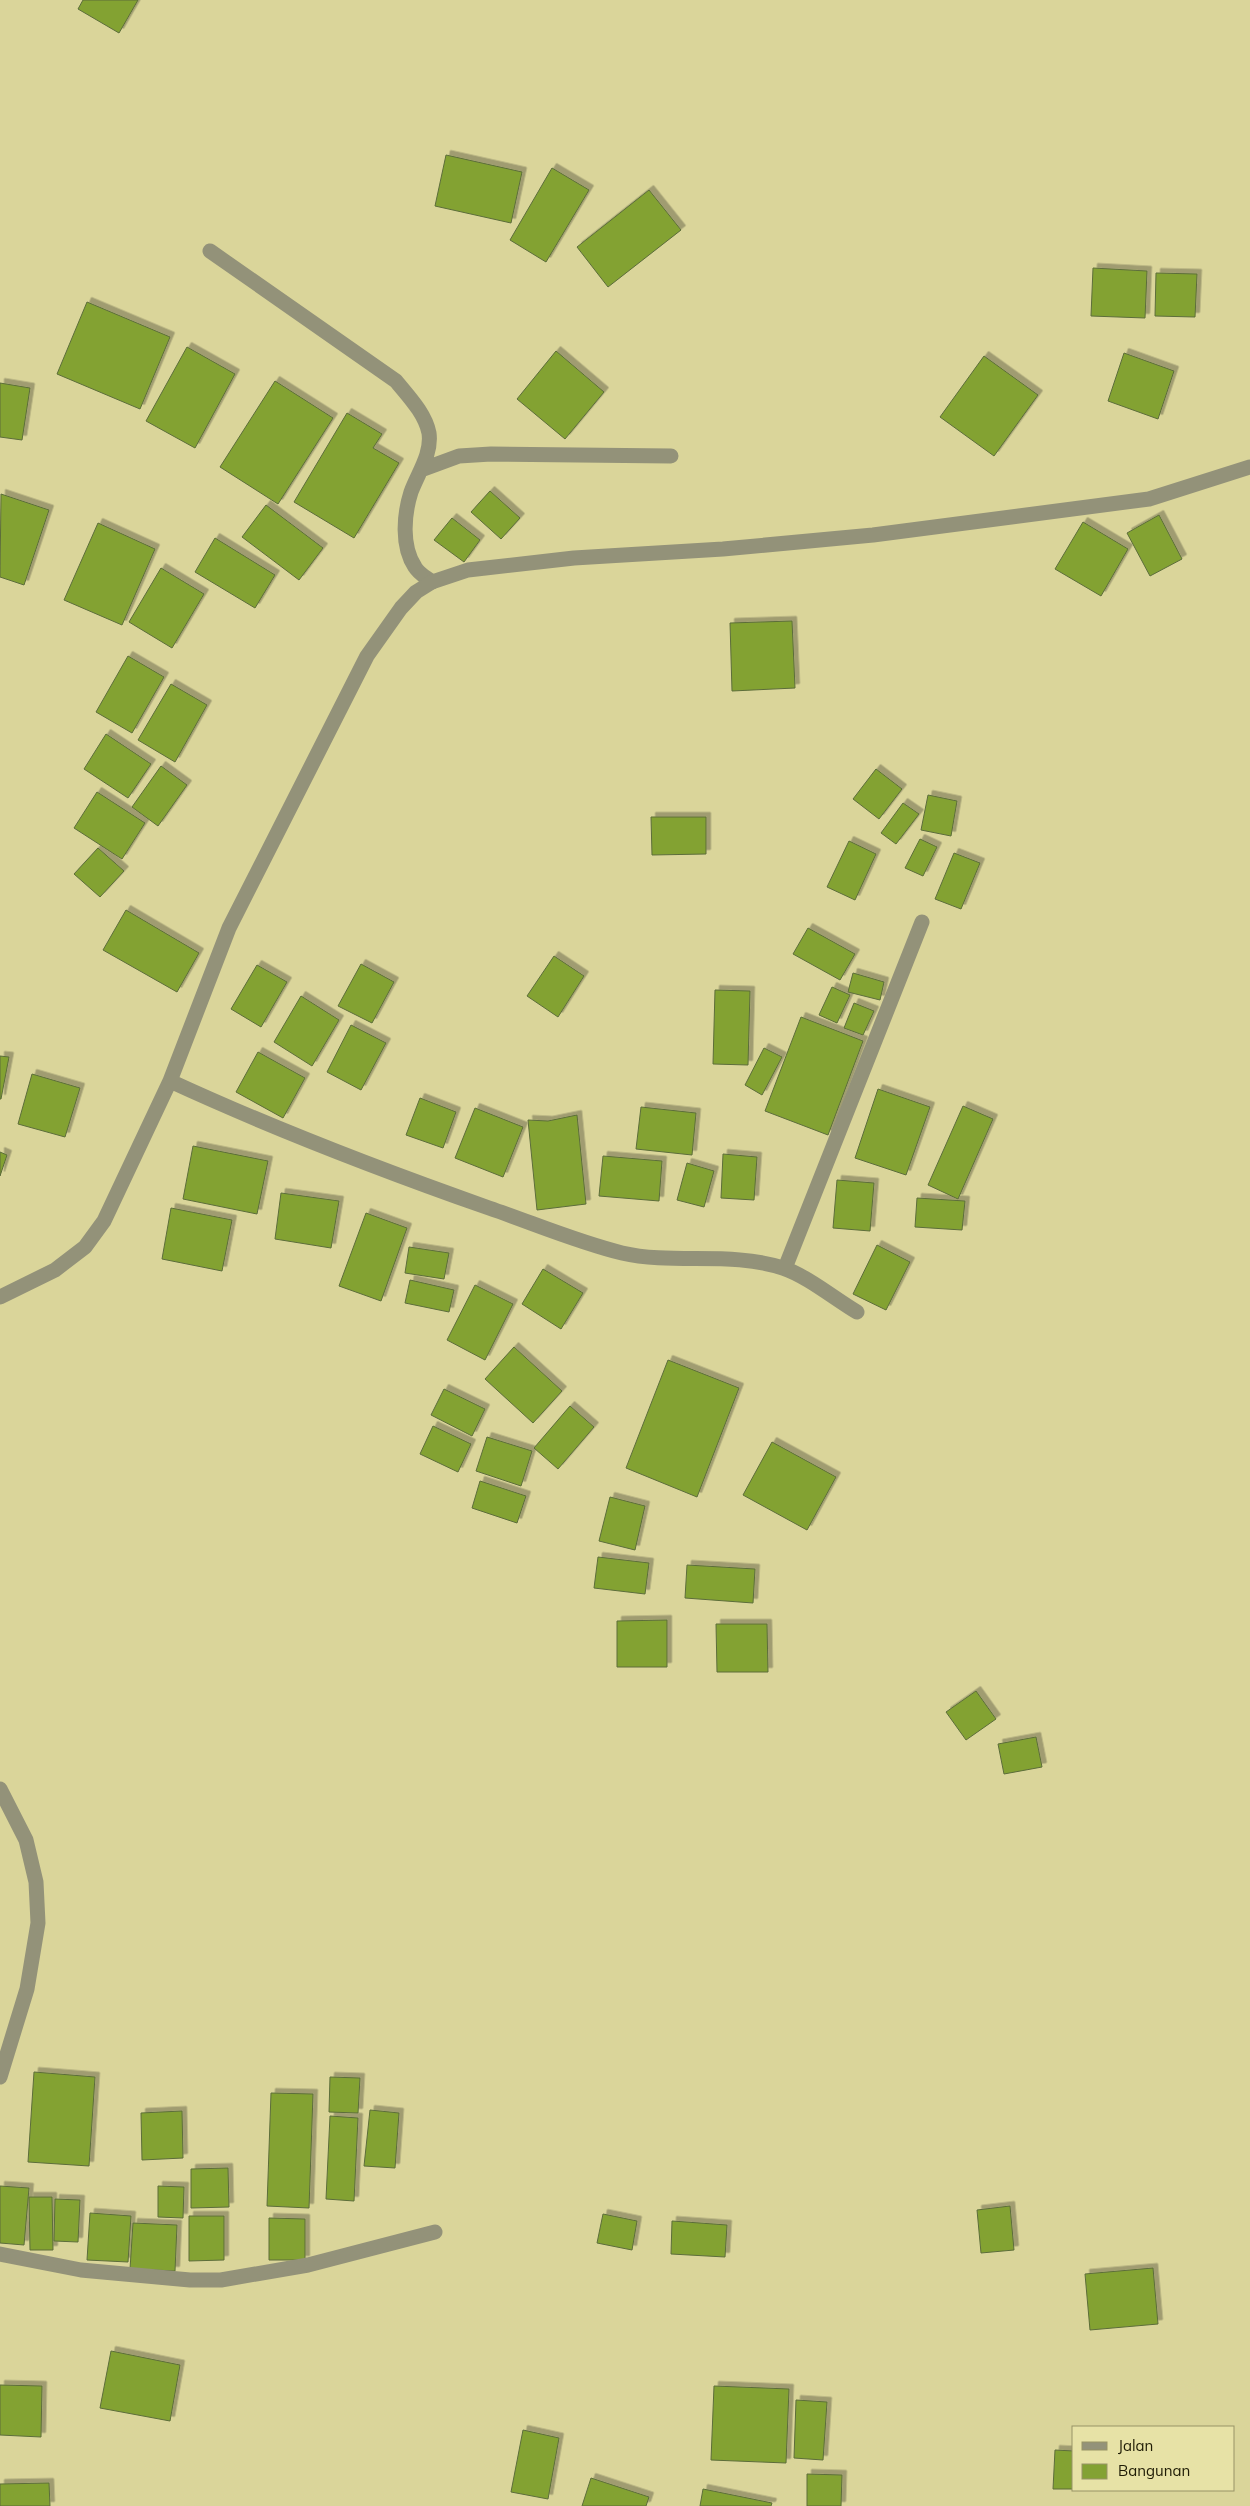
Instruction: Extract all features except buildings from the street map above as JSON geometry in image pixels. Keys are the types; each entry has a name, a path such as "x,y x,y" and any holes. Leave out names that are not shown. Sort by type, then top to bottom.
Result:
{"street":[{"path":"210,251 396,381 418,408 428,432 421,470 411,492 405,523 407,549 415,568 432,582"},
{"path":"421,470 459,456 491,454 670,456"},
{"path":"0,1297 54,1270 85,1247 104,1220 170,1081 229,928 366,656 401,608 416,592 432,582 468,570 574,558 723,549 873,535 1139,500 1250,467"},
{"path":"784,1268 922,922"},
{"path":"170,1081 254,1119 410,1180 613,1250 646,1256 757,1261 784,1268 858,1312"},
{"path":"0,1789 26,1840 36,1882 38,1924 27,1989 0,2077"},
{"path":"0,2254 81,2270 190,2280 221,2280 308,2265 435,2232"}]}
